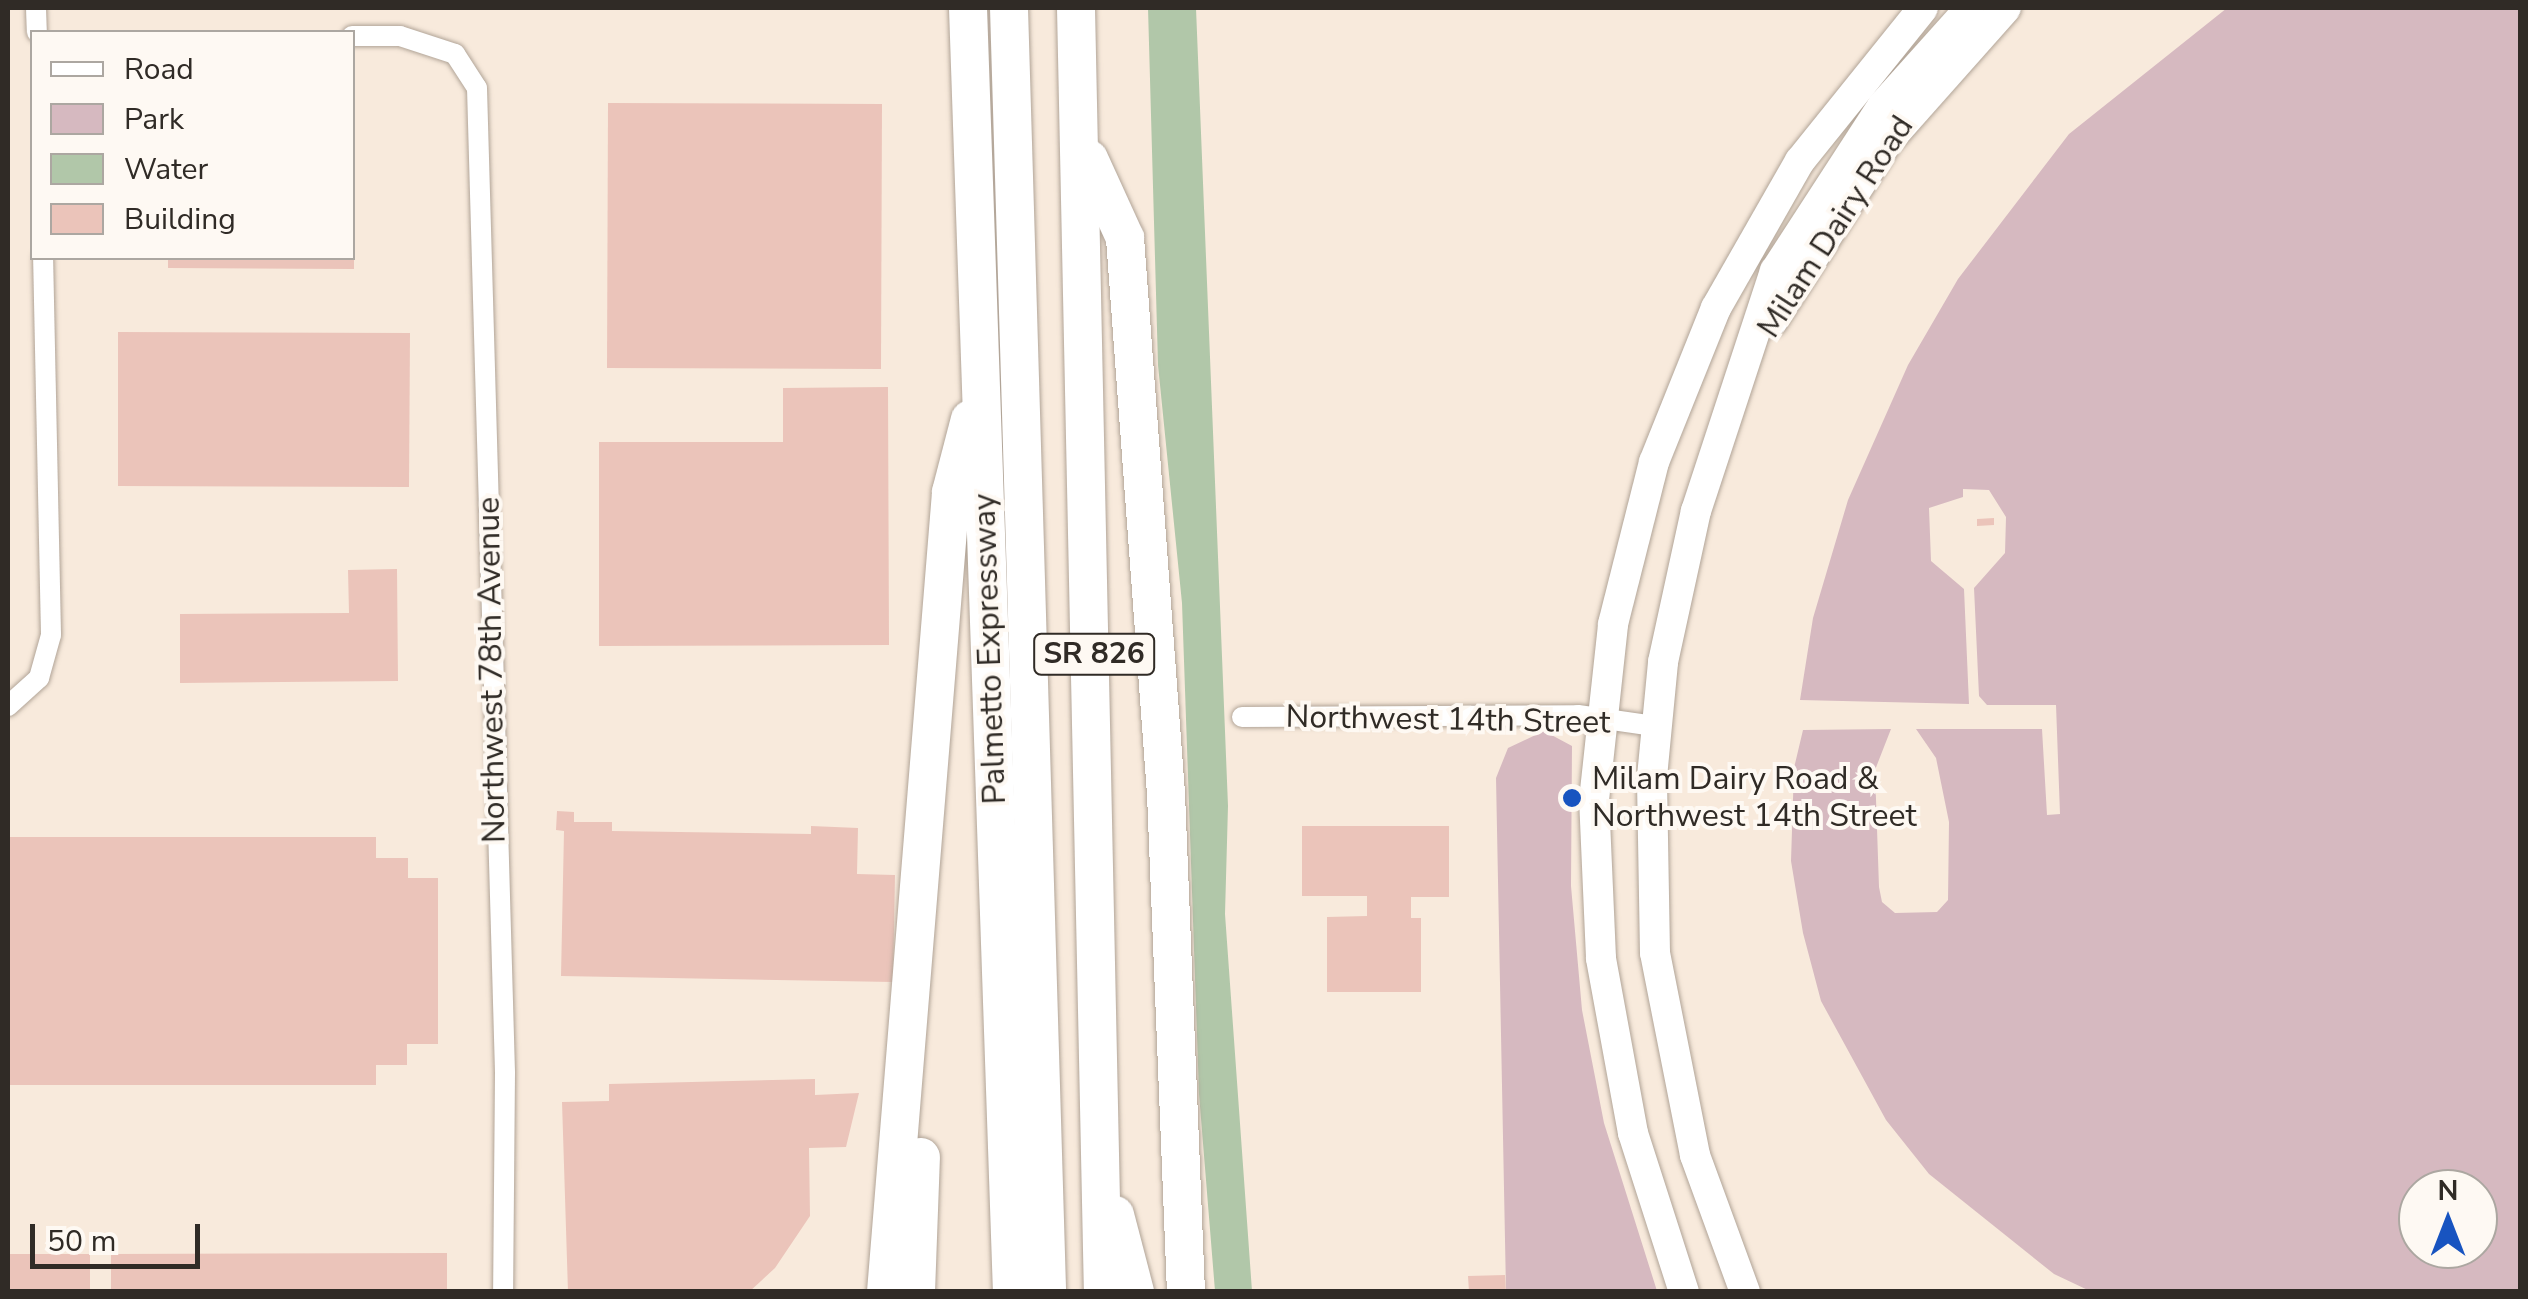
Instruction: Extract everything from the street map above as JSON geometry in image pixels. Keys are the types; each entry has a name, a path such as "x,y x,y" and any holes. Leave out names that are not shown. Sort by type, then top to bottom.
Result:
{"highway":[{"name":"Palmetto Expressway","path":"968,8 1012,1292"},
{"path":"1009,8 1047,1292"},
{"path":"1034,8 1071,1292"},
{"name":"SR 826","path":"1076,8 1103,1292"},
{"path":"1080,138 1125,238 1166,794 1186,1292"},
{"path":"886,1292 916,975 951,492 980,380"},
{"path":"916,975 922,1144 916,1292"},
{"path":"1102,1169 1135,1292"}],"main road":[{"name":"Milam Dairy Road","path":"1684,1292 1646,1181 1606,1000 1594,800 1600,719 1630,540 1698,345 1800,161 1923,8"},
{"name":"Milam Dairy Road","path":"1745,1292 1694,1155 1664,1014 1652,913 1654,726 1696,511 1775,272 1818,196 1883,105 1970,8"},
{"name":"Milam Dairy Road","path":"1749,359 1887,142 2006,8"}],"street":[{"name":"Northwest 78th Avenue","path":"355,36 400,36 455,54 478,88 505,1073 502,1292"},
{"path":"8,706 32,688 49,650 52,619 43,260"},
{"name":"Northwest 14th Street","path":"1242,717 1600,719 1654,726"}],"green space":[{"path":"2227,8 2520,8 2520,1291 2092,1292 2054,1274 1929,1174 1886,1120 1821,1001 1803,933 1791,861 1794,768 1803,730 1891,729 1875,770 1879,887 1882,902 1895,913 1937,912 1948,900 1949,822 1936,758 1916,729 2042,729 2047,815 2060,814 2056,705 1987,705 1979,696 1974,588 2005,553 2006,517 1989,490 1963,489 1963,497 1929,508 1931,561 1964,589 1969,704 1800,700 1813,618 1848,500 1908,365 1958,279 2069,134"},
{"path":"1544,731 1572,746 1571,886 1582,1010 1604,1123 1657,1291 1506,1291 1496,778 1508,748"}],"water":[{"path":"1148,8 1196,8 1228,806 1225,914 1252,1291 1215,1291 1199,1094 1182,603 1158,365"}],"building":[{"path":"608,103 882,104 881,369 607,368"},
{"path":"168,260 354,260 354,269 168,268"},
{"path":"118,332 410,333 409,487 118,486"},
{"path":"888,387 889,645 599,646 599,442 783,442 783,388"},
{"path":"1994,518 1994,525 1977,526 1977,519"},
{"path":"397,569 398,681 180,683 180,614 349,613 348,570"},
{"path":"557,811 574,812 574,822 612,822 612,831 811,834 811,826 858,828 857,874 895,875 893,982 561,976 564,831 556,830"},
{"path":"1302,826 1449,826 1449,897 1411,897 1411,918 1421,918 1421,992 1327,992 1327,917 1367,916 1367,896 1302,896"},
{"path":"8,837 376,837 376,858 408,858 408,878 438,878 438,1044 407,1044 407,1065 376,1065 376,1085 8,1085"},
{"path":"815,1079 815,1095 859,1093 846,1147 809,1148 810,1216 775,1268 749,1292 568,1292 562,1102 609,1101 609,1084"},
{"path":"447,1253 447,1292 111,1292 111,1254"},
{"path":"8,1254 90,1254 90,1292 8,1292"},
{"path":"1505,1275 1506,1292 1469,1292 1468,1276"}],"place":[{"name":"Milam Dairy Road & Northwest 14th Street","path":"1572,798"}]}
